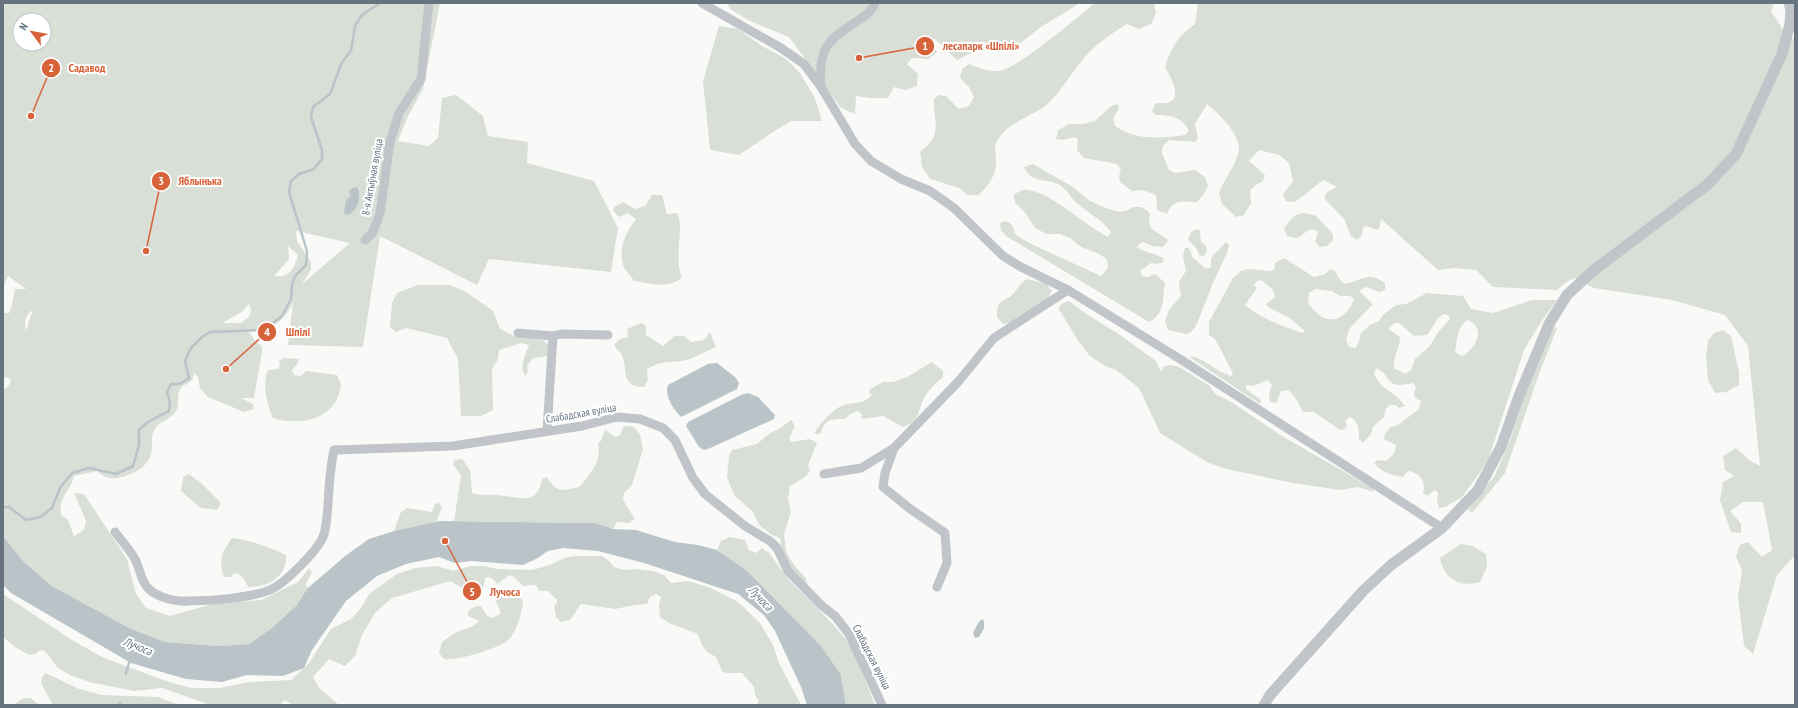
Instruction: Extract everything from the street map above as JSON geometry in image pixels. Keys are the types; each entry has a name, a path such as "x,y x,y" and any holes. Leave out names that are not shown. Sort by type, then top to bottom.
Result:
{"street":[{"name":"8-я Актыўная вуліца","path":"365,240 373,232 380,213 390,142 399,113 421,79 429,3"},
{"path":"702,3 781,48 804,64 855,144 871,161 901,179 930,192 954,208 1004,256 1019,266 1068,290 1180,359 1442,528"},
{"path":"820,87 819,67 827,45 838,33 871,13 875,3"},
{"path":"1264,705 1270,695 1363,591 1391,565 1442,528 1478,490 1501,447 1519,396 1549,324 1566,295 1594,270 1708,184 1736,154 1782,54 1790,24 1789,3"},
{"path":"824,474 861,468 894,448 958,382 994,338 1068,290"},
{"path":"518,334 553,336 561,334 608,335"},
{"path":"548,431 553,336"},
{"name":"Слабадская вуліца","path":"115,532 128,547 136,560 140,576 150,590 164,598 187,602 257,594 273,588 306,560 323,538 326,523 330,466 334,450 453,446 582,426 617,417 640,419 663,428 676,440 693,478 704,494 745,526 770,541 777,548 788,571 821,605 835,616 849,634 882,705"},
{"path":"894,448 885,473 883,486 909,508 945,533 947,563 937,587"}],"shaded area":[{"path":"3,3 440,3 423,89 408,116 398,141 429,146 438,138 442,98 456,95 483,116 488,136 528,142 527,163 594,181 618,228 611,272 489,259 477,285 380,236 363,347 288,345 293,302 286,314 276,324 263,330 249,331 255,341 262,346 262,352 254,398 241,398 253,404 254,409 244,412 208,397 200,388 198,377 194,373 193,379 179,391 176,411 155,429 152,436 151,453 143,467 133,473 118,478 109,478 97,471 74,476 71,485 61,502 61,515 68,520 74,536 84,530 86,521 74,493 84,494 127,559 136,594 146,608 170,616 213,604 261,600 298,582 309,568 312,572 306,584 308,589 296,606 272,628 249,644 219,646 165,642 129,628 52,586 24,562 3,536 3,390 9,386 11,379 3,377 3,313 9,313 15,289 26,289 8,276 3,288","holes":["296,231 350,243 301,285 311,270 311,262 297,241","288,246 298,255 295,264 288,274 284,276 274,276 289,259","249,304 251,310 250,316 241,323 222,323 242,312","33,310 26,331 25,322 30,312"]},
{"path":"727,3 1080,3 1041,27 1015,47 973,52 957,60 935,39 930,43 937,52 929,59 912,58 907,64 918,74 917,86 905,90 894,87 888,98 856,96 855,114 841,108 789,37 750,21 730,9"},
{"path":"1095,3 1154,3 1156,13 1151,24 1139,29 1127,24 1104,39 1084,58 1050,102 1039,110 1013,124 1003,133 996,144 996,164 993,177 979,195 968,195 959,188 930,179 922,167 920,152 935,134 934,99 939,95 946,96 959,109 969,106 974,97 969,87 960,78 962,69 969,64 991,71 999,71 1008,68 1047,42"},
{"path":"1198,3 1774,3 1771,11 1785,33 1792,41 1795,34 1795,555 1777,575 1753,654 1744,646 1738,597 1742,570 1736,557 1740,545 1748,542 1762,557 1772,550 1763,502 1743,502 1730,511 1741,524 1741,533 1731,532 1720,500 1723,482 1734,476 1725,470 1723,456 1736,448 1749,460 1760,466 1748,346 1725,315 1672,300 1594,288 1574,278 1557,290 1493,287 1476,270 1454,268 1438,270 1381,219 1380,227 1377,230 1366,226 1363,228 1362,235 1357,240 1351,236 1344,219 1324,198 1327,192 1337,187 1323,180 1295,202 1286,201 1283,194 1293,181 1289,163 1279,155 1259,150 1249,161 1265,175 1263,181 1250,190 1251,203 1244,215 1236,217 1222,204 1219,193 1234,164 1239,147 1234,133 1229,126 1207,104 1195,124 1198,138 1195,142 1169,140 1163,146 1162,153 1169,170 1175,173 1195,170 1205,177 1208,186 1197,202 1176,203 1167,214 1157,210 1156,195 1143,190 1132,191 1120,182 1119,176 1121,170 1117,164 1084,158 1077,150 1078,139 1074,137 1063,140 1056,139 1058,130 1069,124 1083,124 1095,121 1111,106 1118,104 1119,108 1113,119 1115,126 1123,131 1149,137 1185,135 1189,131 1180,120 1171,116 1156,115 1152,111 1155,104 1167,103 1172,101 1175,97 1174,87 1165,67 1176,43 1184,33 1195,24"},
{"path":"719,26 738,29 762,46 786,59 800,73 815,98 822,121 791,121 739,155 710,150 703,81"},
{"path":"1033,164 1073,187 1090,201 1106,208 1119,212 1126,211 1133,207 1141,207 1148,211 1150,215 1149,223 1152,229 1168,241 1163,247 1152,246 1143,242 1137,247 1143,251 1163,258 1164,262 1157,264 1151,263 1140,271 1142,276 1148,277 1155,274 1165,283 1161,310 1149,322 1006,236 1001,230 1000,223 1005,221 1008,222 1012,226 1015,234 1029,243 1101,276 1108,268 1107,259 1097,253 1081,247 1070,238 1060,234 1047,234 1036,229 1024,211 1015,203 1014,194 1023,190 1032,191 1054,201 1108,237 1111,232 1103,223 1076,202 1061,185 1039,180 1031,176 1024,167"},
{"path":"652,195 662,195 667,214 677,213 679,218 679,260 682,277 677,281 666,285 634,281 623,265 622,246 626,235 636,219 628,213 619,217 613,211 614,207 623,202 635,209 645,206"},
{"path":"1304,213 1315,215 1333,234 1333,240 1327,246 1320,247 1315,242 1318,232 1313,229 1296,238 1287,236 1284,229 1288,223 1294,216"},
{"path":"1198,229 1200,231 1201,242 1206,246 1207,251 1204,256 1200,256 1196,248 1188,239 1192,231"},
{"path":"1226,242 1229,245 1227,253 1196,326 1191,332 1186,334 1168,330 1165,321 1169,310 1181,296 1179,282 1186,271 1183,256 1185,248 1189,248 1193,258 1206,269 1211,267 1211,258"},
{"path":"1284,258 1314,277 1325,274 1330,269 1335,271 1344,284 1369,277 1379,279 1385,283 1385,290 1379,292 1366,287 1359,291 1371,302 1372,305 1350,328 1346,339 1349,347 1355,348 1359,342 1361,333 1370,325 1379,321 1383,315 1396,305 1406,304 1427,293 1463,296 1471,309 1493,313 1532,300 1557,300 1541,322 1524,350 1488,461 1462,497 1445,507 1439,508 1437,500 1438,493 1435,490 1427,496 1423,493 1424,485 1422,478 1408,471 1403,477 1387,473 1374,463 1377,460 1386,461 1394,454 1396,445 1384,439 1385,433 1391,427 1398,425 1419,409 1421,401 1415,398 1414,393 1416,387 1413,383 1397,385 1392,383 1381,371 1376,368 1374,374 1377,380 1405,406 1399,408 1395,405 1390,405 1386,409 1384,417 1373,427 1371,434 1363,443 1359,439 1359,429 1357,424 1351,417 1345,421 1347,425 1345,429 1340,430 1314,412 1303,412 1295,397 1288,390 1281,391 1276,403 1270,402 1269,394 1272,385 1268,380 1253,386 1246,385 1246,389 1261,400 1260,404 1191,358 1190,356 1201,359 1231,376 1233,373 1215,339 1209,335 1209,322 1233,278 1241,271 1248,269 1274,270 1275,263","holes":["1261,280 1274,292 1274,298 1266,304 1268,307 1291,319 1305,331 1302,333 1272,322 1245,305 1257,288 1254,285 1257,281","1315,289 1332,291 1340,296 1350,296 1354,299 1346,313 1342,316 1327,319 1318,314 1308,303 1309,293","1443,314 1448,315 1450,319 1439,331 1429,347 1415,359 1411,370 1405,374 1394,368 1400,337 1388,329 1394,323 1399,323 1414,336 1427,335","1468,320 1474,324 1478,333 1472,348 1462,356 1455,352 1458,334 1464,323"]},
{"path":"1027,279 1047,284 1052,291 1048,298 1010,323 1003,324 997,317 998,306 1002,301 1011,296"},
{"path":"418,285 450,285 466,292 493,311 500,329 516,337 542,340 548,344 549,356 533,358 527,366 528,372 525,376 523,372 524,357 529,345 521,343 499,350 498,359 492,369 493,410 481,416 461,416 458,359 447,338 406,328 396,332 390,327 392,303 397,293"},
{"path":"1069,301 1156,361 1161,372 1164,366 1172,365 1181,368 1210,386 1215,394 1233,403 1282,436 1372,488 1374,492 1358,487 1340,490 1293,483 1226,469 1207,462 1160,433 1139,388 1116,370 1105,366 1090,356 1079,342 1058,308 1063,303"},
{"path":"641,323 646,326 646,335 663,346 675,336 684,336 691,342 704,340 710,332 716,347 687,360 661,363 652,366 647,369 648,380 644,387 636,386 628,381 622,355 614,345 620,339 628,337 627,329"},
{"path":"1552,326 1557,328 1539,374 1505,473 1472,513 1468,510 1495,475 1509,443 1537,359"},
{"path":"1723,330 1731,336 1739,372 1739,385 1726,392 1715,393 1708,380 1706,358 1708,341 1714,333"},
{"path":"284,358 299,359 292,370 294,375 301,376 306,371 337,375 341,384 338,396 332,407 325,413 309,420 300,421 273,418 266,394 266,375 268,370 278,369 280,365 279,361"},
{"path":"932,362 943,371 943,377 928,392 924,398 918,415 909,424 903,427 883,416 862,419 862,415 858,411 850,414 845,419 836,419 826,422 821,433 817,435 815,433 824,420 833,411 843,405 867,400 872,394 869,393 870,389 883,382 893,382 907,377"},
{"path":"791,420 795,426 789,438 791,442 810,439 817,443 808,465 810,471 805,477 790,486 788,499 791,512 784,534 786,552 794,565 806,578 807,585 789,564 783,552 780,538 772,535 759,525 753,512 734,495 727,477 729,456 732,450 757,444 770,433 779,429"},
{"path":"623,427 634,427 640,435 643,449 632,485 624,493 623,500 635,519 629,523 617,522 613,529 595,523 454,521 461,476 453,464 455,460 462,459 470,470 472,493 519,498 531,497 536,494 542,479 547,477 554,486 560,490 579,487 588,477 597,461 599,449 598,442 601,441 605,430 615,437 620,435"},
{"path":"189,474 202,484 221,503 217,510 201,508 181,491 183,477"},
{"path":"439,503 442,508 436,522 394,531 401,512 407,508 432,512 435,504"},
{"path":"730,537 745,540 749,550 756,553 762,548 769,553 789,580 831,622 852,647 875,705 846,705 841,675 746,570 717,550 721,541"},
{"path":"232,538 260,544 286,555 286,563 280,575 270,583 256,587 248,587 240,575 234,573 231,577 224,577 221,560 223,552"},
{"path":"1461,544 1472,546 1486,554 1487,567 1480,582 1473,584 1460,583 1449,576 1442,565 1440,558"},
{"path":"575,556 602,556 614,567 624,570 635,569 653,571 664,575 671,583 688,581 711,588 738,602 760,623 773,645 779,663 801,705 756,705 759,701 755,695 754,687 742,673 726,673 722,671 716,657 707,652 702,645 698,634 669,623 660,617 659,605 661,597 656,594 650,597 647,604 615,609 581,604 570,620 561,622 556,617 554,606 557,603 557,600 548,591 539,591 536,585 523,586 514,577 509,575 498,584 491,578 486,577 482,590 475,593 450,581 392,598 375,613 362,635 355,656 345,666 329,659 313,677 319,688 339,705 294,705 284,700 280,705 211,705 162,688 134,691 89,682 70,675 58,668 45,651 40,650 35,654 29,655 15,647 3,637 3,594 72,640 102,657 163,680 191,688 220,688 249,682 291,680 309,663 331,629 351,619 361,608 369,594 397,574 415,568 437,566 453,571 471,566 484,566 497,569 532,570 550,565 564,558"},
{"path":"499,592 509,592 515,594 523,601 518,622 511,637 502,644 486,651 458,658 444,659 439,653 442,642 455,633 473,626 479,621 468,616 468,612 471,609 481,606 489,617 497,616 501,613 495,599"},
{"path":"46,673 79,689 102,695 158,697 179,705 53,705 41,683 42,677"},
{"path":"24,698 31,698 39,705 15,705"}],"water":[{"path":"357,187 359,199 357,207 348,215 344,214 346,200 351,196 349,192 352,188"},
{"path":"717,363 735,377 739,383 737,389 681,417 675,411 667,394 668,385 708,364"},
{"path":"748,393 758,397 775,415 774,419 708,449 704,450 699,447 686,426 688,422 741,395"},
{"path":"440,521 595,523 613,529 636,530 675,542 698,545 717,550 746,570 821,646 841,675 846,705 807,705 801,687 775,631 764,615 738,594 644,563 598,551 563,548 548,551 523,565 472,561 455,563 439,557 406,564 377,576 346,601 312,650 304,668 283,676 247,675 222,682 186,679 131,663 11,593 3,585 3,536 24,562 52,586 129,628 165,642 219,646 249,644 272,628 296,606 308,588 345,556 369,539 394,531"},
{"path":"982,619 984,621 984,628 979,637 975,638 973,633 978,623"}],"waterway":[{"path":"3,507 9,507 26,520 40,517 52,508 60,488 72,473 89,468 116,474 133,466 139,445 139,430 148,422 169,411 170,402 167,392 171,384 180,384 189,378 185,361 191,348 202,337 210,332 264,330 282,316 291,299 292,285 295,276 306,265 307,251 289,192 291,181 299,174 314,169 322,159 322,150 311,117 313,107 330,94 342,62 351,51 355,26 362,15 380,3"},
{"path":"126,674 130,659"}],"place":[{"name":"лесапарк «Шпілі»","path":"859,58"},
{"name":"Садавод","path":"31,116"},
{"name":"Яблынька","path":"146,251"},
{"name":"Шпілі","path":"226,369"},
{"name":"Лучоса","path":"445,541"}]}
